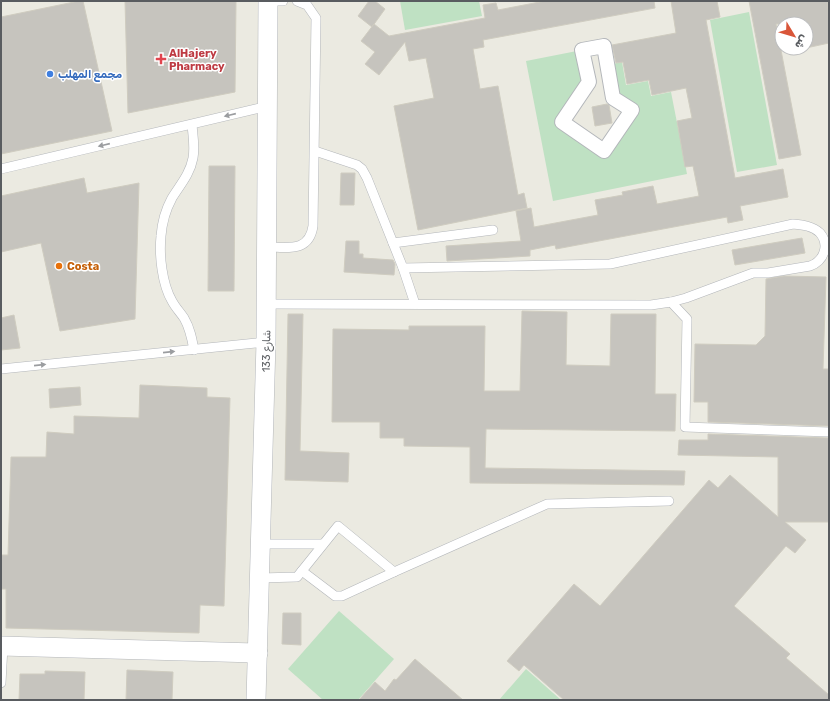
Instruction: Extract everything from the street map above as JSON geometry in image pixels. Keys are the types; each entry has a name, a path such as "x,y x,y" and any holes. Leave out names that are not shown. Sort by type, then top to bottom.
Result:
{"street":[{"name":"شارع 133","path":"256,700 267,304 268,1"},
{"path":"604,46 613,98 632,110 604,151 562,122 589,82 582,50 604,46"},
{"path":"2,646 258,653"}],"lane":[{"path":"268,1 283,1"},
{"path":"267,247 300,246 304,244 312,233 315,151 316,18 307,5 297,1"},
{"path":"1,169 268,106"},
{"path":"192,125 194,148 193,159 185,178 166,210 160,249 167,292 190,329 194,350"},
{"path":"315,151 357,165 362,169 368,178 403,268 414,304"},
{"path":"267,304 651,305 671,302 753,273 768,273 810,266 817,264 822,258 828,256 825,239 820,233 813,228 804,225 793,224 610,264 403,268"},
{"path":"393,243 493,230"},
{"path":"671,302 687,319 685,427 829,432"},
{"path":"1,369 266,342"},
{"path":"302,571 335,596 342,596 547,504 670,501"},
{"path":"260,578 297,577 338,526 394,572"},
{"path":"261,544 323,544"},
{"path":"1,683 2,646"}],"green space":[{"path":"400,1 479,1 482,16 405,30"},
{"path":"749,12 777,165 737,172 710,20"},
{"path":"582,50 589,82 562,122 604,151 632,110 613,98 607,65 622,62 626,85 648,81 651,96 671,92 687,174 553,201 526,61"},
{"path":"339,611 394,659 358,700 323,700 288,669"},
{"path":"526,669 561,700 499,700"}],"building":[{"name":"مجمع المهلب","path":"83,1 112,131 1,154 1,17"},
{"path":"125,1 236,1 235,92 128,113"},
{"path":"369,1 375,1 385,9 372,27 358,16"},
{"path":"545,1 654,1 655,8 483,40 484,47 473,49 480,89 498,86 518,195 524,193 527,208 418,230 394,106 434,98 426,58 409,61 405,42 379,75 365,64 375,52 361,41 374,24 389,36 485,18 483,5 496,3 498,10"},
{"path":"671,1 717,1 720,17 706,20 735,178 783,169 788,197 740,206 743,220 728,223 727,217 556,249 555,245 530,250 530,256 447,261 446,246 521,241 516,211 531,208 534,227 598,215 595,200 623,195 622,192 653,186 657,204 699,196 693,166 685,167 677,121 692,118 686,88 652,95 649,80 627,84 623,62 616,63 612,45 676,33"},
{"path":"749,1 828,1 829,43 814,46 814,16 774,16 774,56 782,56 801,155 779,159"},
{"path":"607,104 609,105 612,123 595,126 592,107"},
{"path":"209,166 235,166 234,291 208,291"},
{"path":"341,173 355,173 354,205 340,205"},
{"path":"84,178 87,193 139,183 135,319 60,331 41,243 1,252 1,196"},
{"path":"802,238 805,253 735,265 732,250"},
{"path":"346,241 359,241 359,254 363,254 363,258 393,260 395,264 394,275 344,272"},
{"path":"784,276 826,277 823,369 829,369 829,426 708,422 708,402 694,402 695,344 756,345 765,336 766,279"},
{"path":"522,311 567,312 566,365 610,366 611,314 656,314 655,394 676,394 675,431 486,429 485,468 685,471 684,485 470,483 470,447 404,446 404,438 380,438 380,422 332,422 333,329 409,330 409,326 485,326 484,391 520,391"},
{"path":"288,314 303,314 300,451 349,453 348,482 285,480"},
{"path":"14,315 20,348 1,350 1,318"},
{"path":"140,385 207,388 207,397 230,398 224,606 200,605 199,633 6,628 6,589 1,589 1,555 8,555 11,457 46,457 47,432 74,434 74,416 139,418"},
{"path":"80,387 81,405 50,408 49,389"},
{"path":"708,434 829,438 829,522 785,522 806,540 795,553 786,546 734,606 790,654 786,658 829,695 829,700 564,700 524,665 519,671 507,661 574,584 600,606 709,480 718,488 730,475 778,517 778,457 678,455 679,440 708,440"},
{"path":"283,613 301,613 301,645 282,644"},
{"path":"415,659 463,700 359,700 375,682 385,691 394,679 396,680"},
{"path":"127,670 173,672 172,700 126,700"},
{"path":"45,671 85,672 84,700 19,700 20,674 45,674"}],"place":[{"name":"AlHajery Pharmacy","path":"161,59"},
{"name":"مجمع المهلب","path":"50,74"},
{"name":"Costa","path":"59,266"}]}
